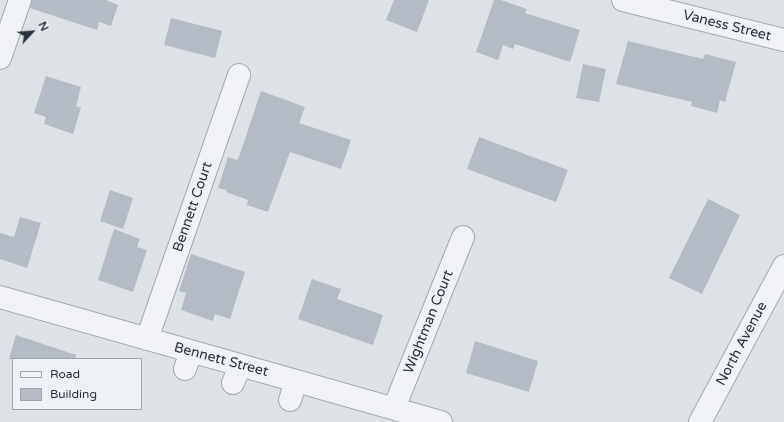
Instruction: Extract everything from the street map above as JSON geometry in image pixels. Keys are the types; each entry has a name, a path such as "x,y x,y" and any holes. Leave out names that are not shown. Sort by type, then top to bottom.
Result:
{"street":[{"path":"0,58 20,0"},
{"name":"Vaness Street","path":"623,0 784,40"},
{"name":"Bennett Court","path":"147,339 239,76"},
{"name":"Wightman Court","path":"394,408 463,237"},
{"name":"North Avenue","path":"700,422 784,266"},
{"name":"Bennett Street","path":"0,297 147,339 188,360 236,374 293,390 394,408 441,422"}],"building":[{"path":"32,0 106,0 118,5 111,26 99,22 97,30 30,8"},
{"path":"394,0 429,0 417,32 386,20"},
{"path":"494,0 501,0 527,9 525,13 580,30 570,62 515,44 513,49 503,45 498,60 476,52"},
{"path":"171,18 222,31 215,58 164,45"},
{"path":"628,41 703,59 705,54 736,62 725,102 720,100 717,113 691,106 692,102 616,84"},
{"path":"583,64 606,69 599,102 576,98"},
{"path":"46,76 81,87 76,106 81,108 73,134 44,124 46,117 34,113"},
{"path":"261,91 305,107 299,123 351,140 341,169 290,152 268,212 247,205 248,200 226,192 227,190 218,188 228,157 237,160 239,157"},
{"path":"479,137 568,170 556,202 467,169"},
{"path":"110,190 133,198 123,229 100,221"},
{"path":"708,199 740,215 702,294 669,278"},
{"path":"20,217 41,223 27,268 0,259 0,233 14,237"},
{"path":"114,229 140,239 137,247 147,250 133,292 98,280"},
{"path":"191,254 245,272 230,319 215,314 213,321 181,310 186,293 179,291"},
{"path":"312,279 341,289 337,299 383,315 373,345 298,319"},
{"path":"16,335 76,355 75,358 9,359"},
{"path":"475,341 538,361 529,392 466,373"}]}
